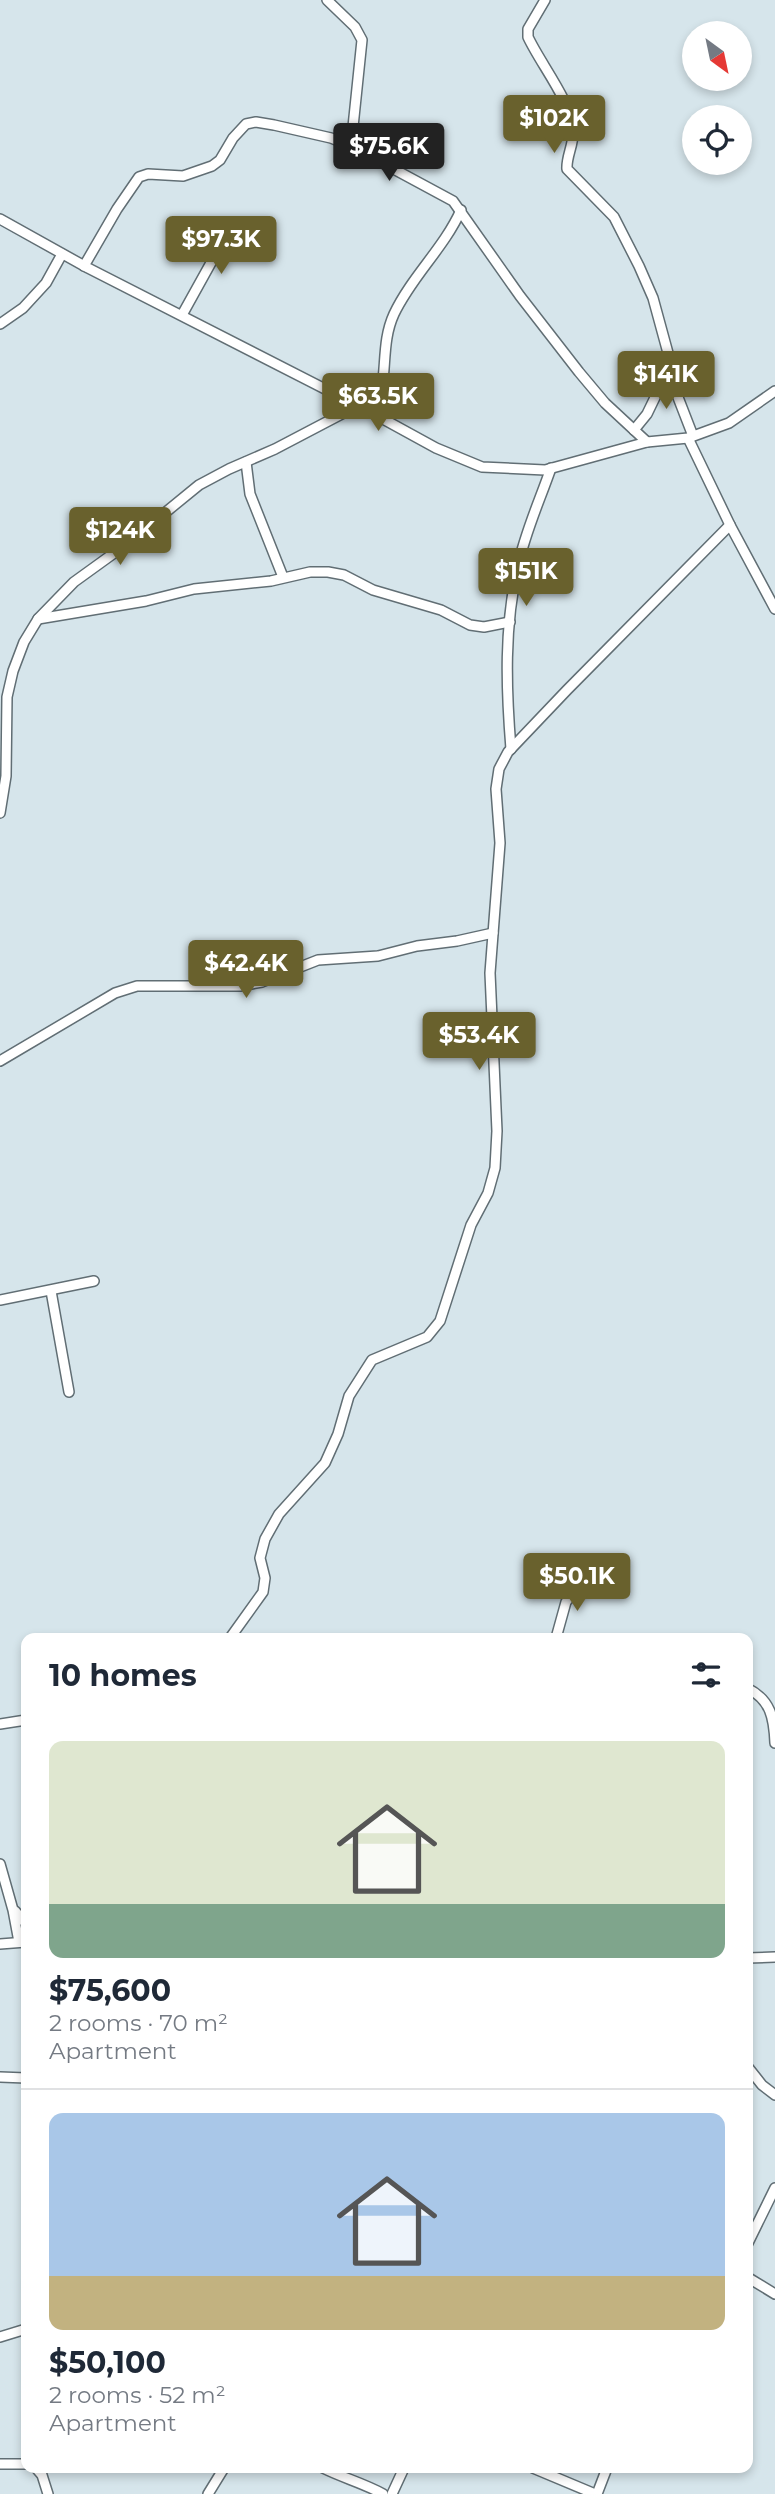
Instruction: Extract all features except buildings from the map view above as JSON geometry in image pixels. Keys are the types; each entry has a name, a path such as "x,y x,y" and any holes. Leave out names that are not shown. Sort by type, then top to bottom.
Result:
{"street":[{"path":"327,0 355,27 362,40 351,146"},
{"path":"545,0 528,29 528,37 571,120 573,132 567,169 607,208 621,230 653,298 674,387 690,437 730,525 775,609"},
{"path":"84,266 139,177 148,174 183,176 212,166 220,160 233,138 246,124 257,122 331,138 453,201 520,296 579,372 605,403 646,442"},
{"path":"374,414 382,387 386,337 393,316 412,281 452,229 461,210"},
{"path":"0,219 84,266 436,448 482,467 551,468 646,442 690,437 729,422 775,391"},
{"path":"182,315 233,223"},
{"path":"0,324 23,308 46,283 62,254"},
{"path":"634,430 647,414 661,385 672,370"},
{"path":"0,813 6,776 7,697 24,642 38,619 74,582 128,543 199,485 357,406"},
{"path":"246,462 250,494 283,577"},
{"path":"511,749 508,710 510,622 518,564 551,468"},
{"path":"234,1633 263,1591 265,1578 261,1558 265,1539 279,1514 325,1463 338,1434 349,1396 372,1360 427,1337 440,1321 454,1285 471,1225 488,1193 495,1168 497,1131 490,1011 500,843 496,789 499,769 511,749 730,525"},
{"path":"38,619 146,601 194,589 271,581 310,572 328,572 344,575 392,596 442,610 470,625 484,627 510,622"},
{"path":"0,1061 115,993 137,986 240,986 262,982 318,960 378,956 416,946 493,933"},
{"path":"0,1300 51,1292 94,1281"},
{"path":"51,1292 69,1392"},
{"path":"557,1633 566,1602 583,1581"},
{"path":"753,1691 771,1709 775,1743"},
{"path":"0,1724 21,1721"},
{"path":"0,1864 21,1938"},
{"path":"13,1910 21,1919"},
{"path":"0,1944 21,1942"},
{"path":"753,1958 775,1956"},
{"path":"753,2074 775,2095"},
{"path":"0,2077 21,2078"},
{"path":"753,2233 775,2188"},
{"path":"753,2281 775,2294"},
{"path":"0,2337 21,2331"},
{"path":"0,2464 21,2464"},
{"path":"40,2473 48,2494"},
{"path":"208,2494 221,2473"},
{"path":"336,2473 383,2494"},
{"path":"392,2494 402,2473"},
{"path":"545,2473 596,2494 605,2473"}]}
